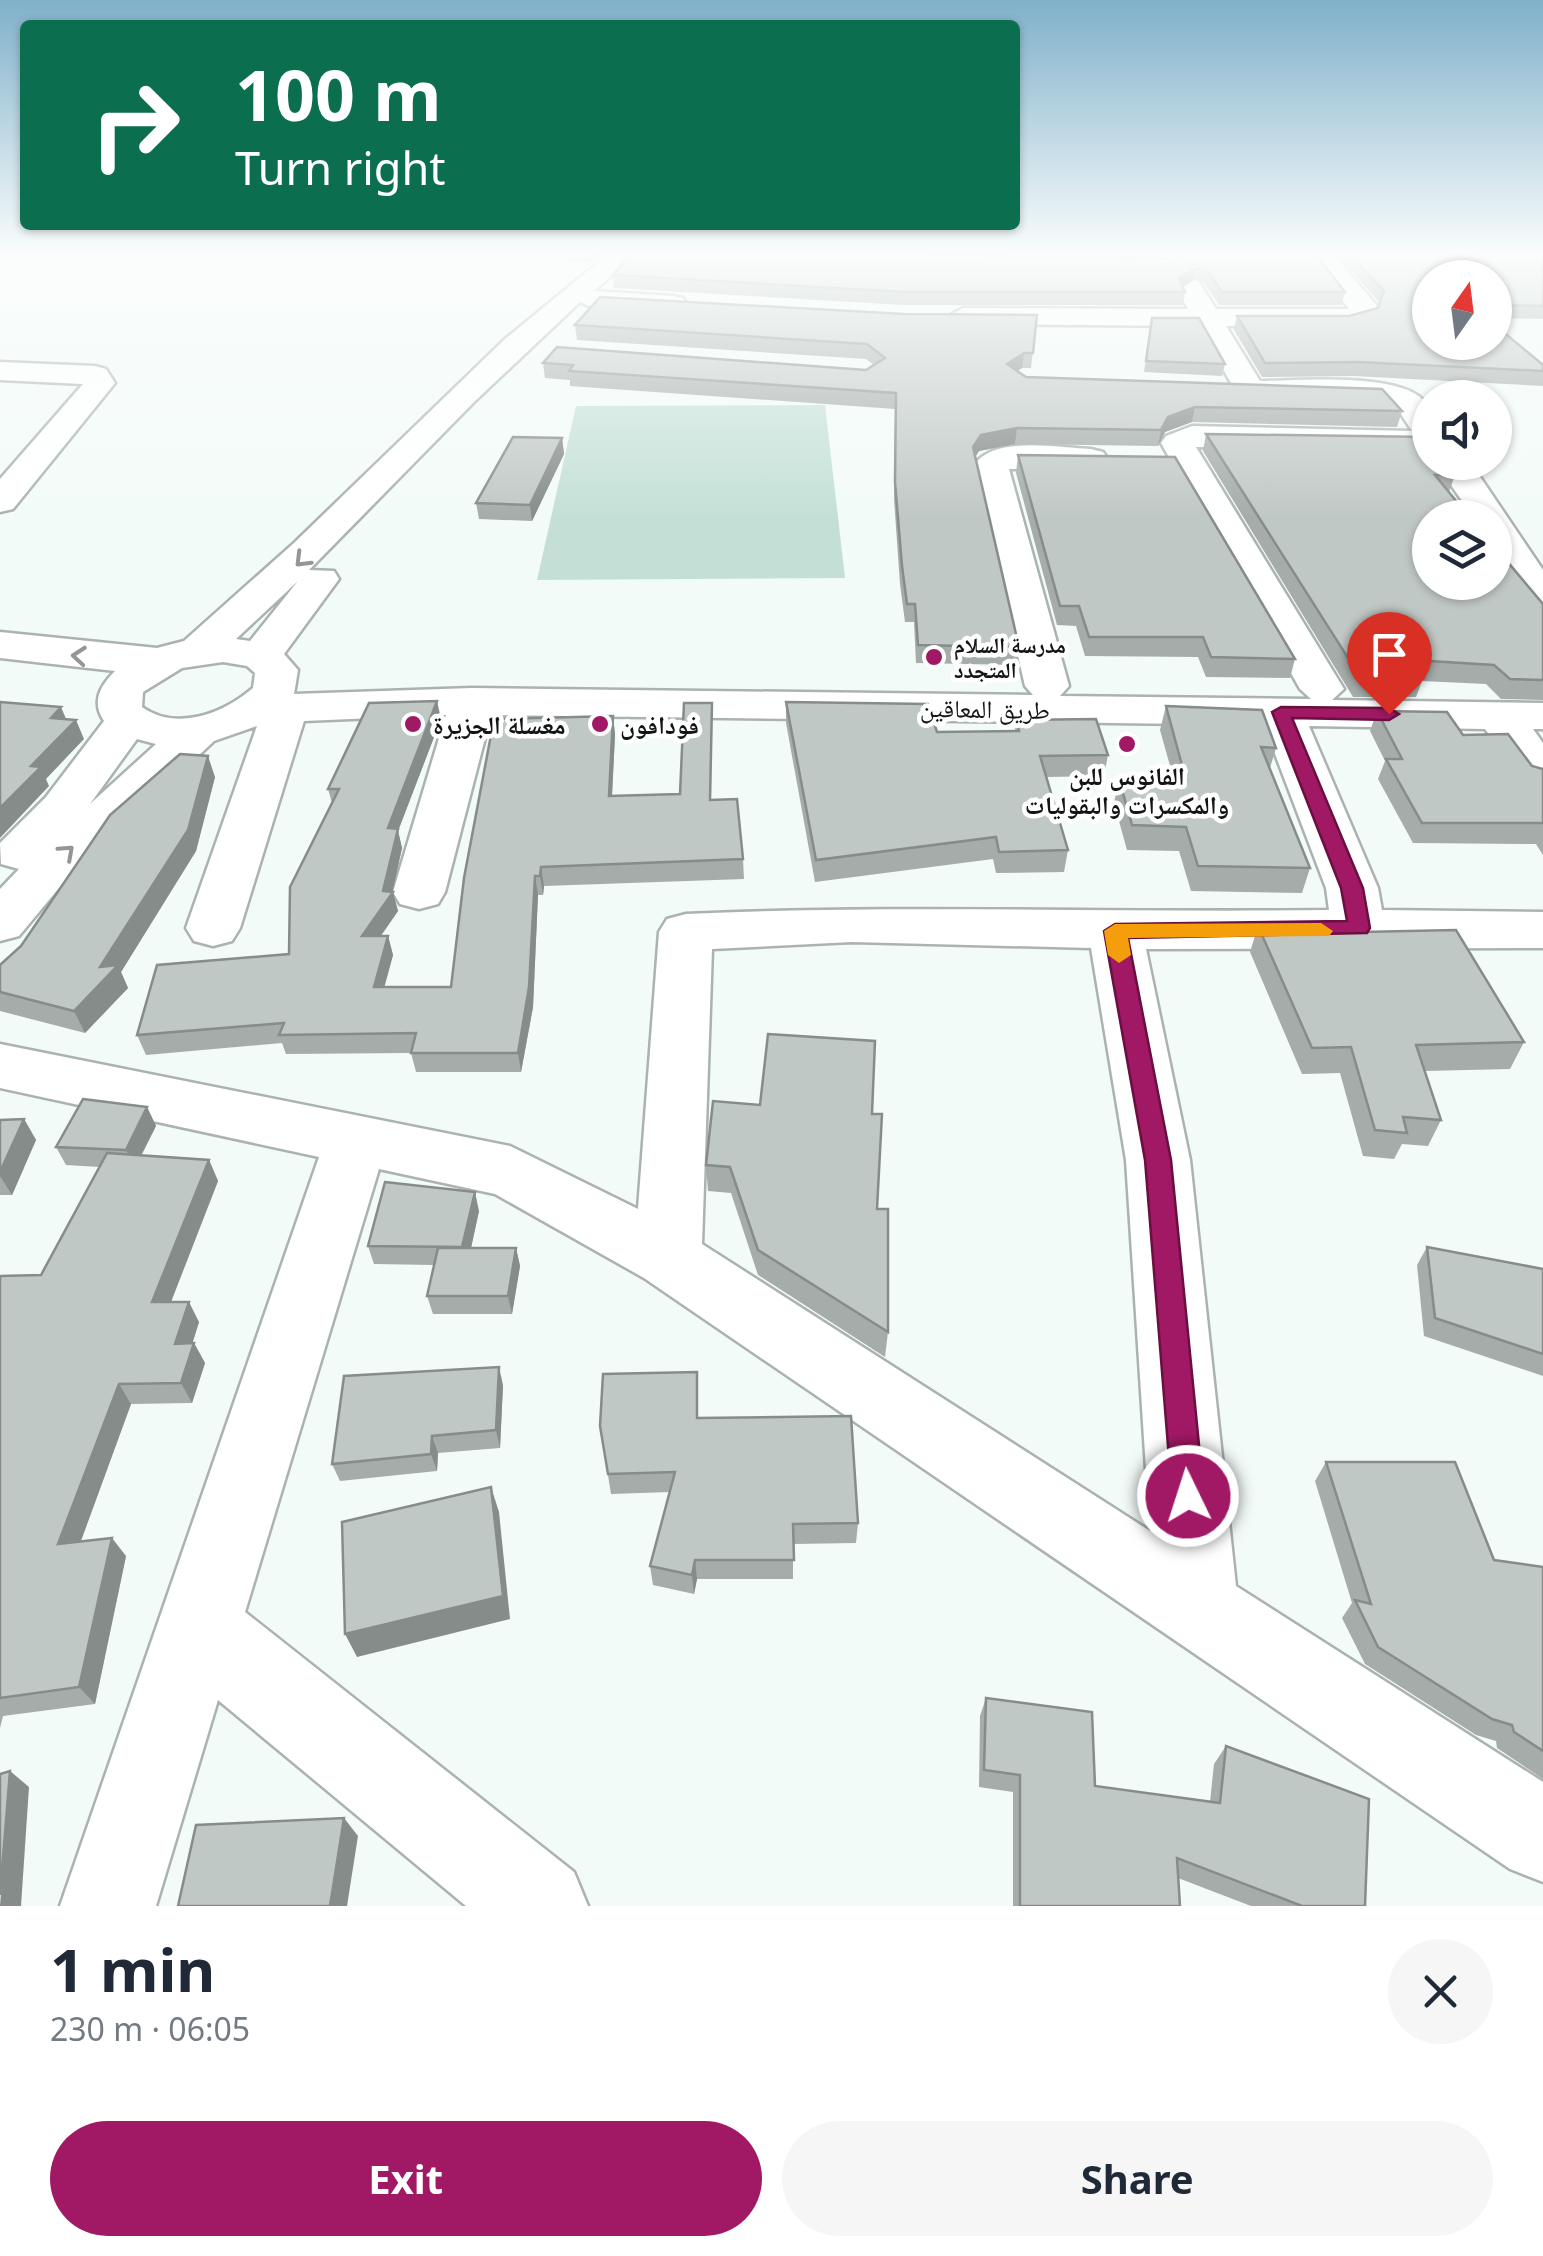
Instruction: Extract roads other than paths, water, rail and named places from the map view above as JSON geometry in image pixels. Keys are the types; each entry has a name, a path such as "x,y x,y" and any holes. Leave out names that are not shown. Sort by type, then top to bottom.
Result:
{"street":[{"path":"0,873 63,807 123,710 130,679 179,656 288,574 518,341"},
{"path":"213,928 268,687 358,534 553,341"},
{"path":"1221,341 1250,390"},
{"path":"0,371 95,375 100,383 0,501"},
{"path":"1212,388 1390,392 1412,407"},
{"path":"1359,928 1352,888 1301,701 1178,443 1192,436 1412,441"},
{"path":"1047,686 992,462 1015,458 1184,461"},
{"path":"1512,550 1543,604"},
{"path":"0,646 74,656 179,656 223,649 268,687"},
{"path":"0,669 123,710 158,730 200,730"},
{"name":"طريق المعاقين","path":"268,687 429,677 1047,686 1543,716"},
{"path":"0,923 41,876 200,730 268,687"},
{"name":"طريق المعاقين","path":"268,687 472,701 1301,701 1543,693"},
{"path":"419,892 472,701"},
{"path":"1498,716 1543,774"},
{"path":"668,1258 686,932 852,924 1115,931 1543,930"},
{"path":"1115,931 1158,1160 1197,1609"},
{"path":"0,1066 357,1137 510,1172 668,1258 1543,1836"},
{"path":"108,1906 357,1137"},
{"path":"199,1629 540,1906"}],"place":[{"name":"مدرسة السلام المتجدد","path":"934,657"},
{"name":"مغسلة الجزيرة","path":"413,724"},
{"name":"فودافون","path":"600,724"},
{"name":"الفانوس للبن والمكسرات والبقوليات","path":"1127,744"}]}
